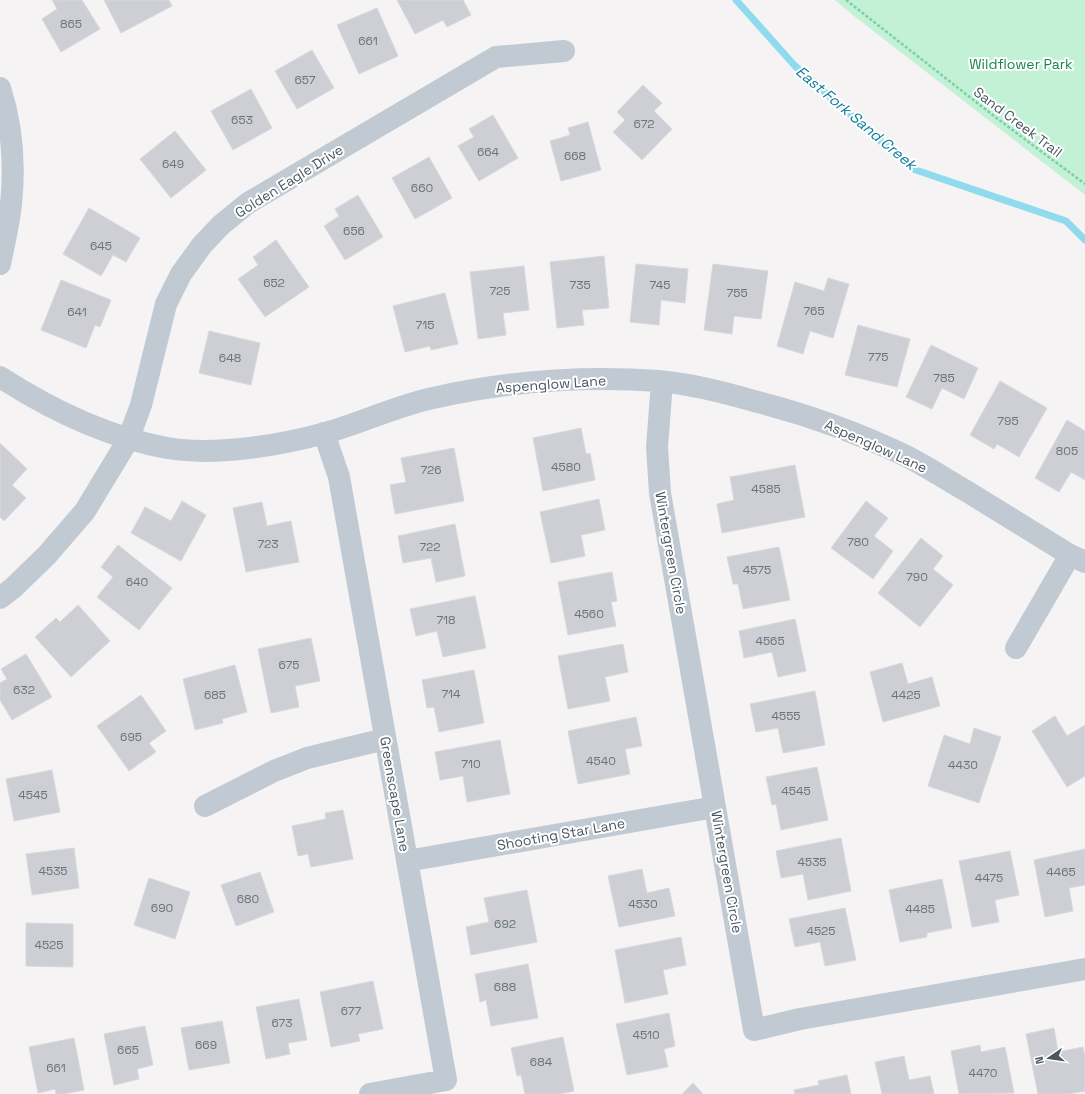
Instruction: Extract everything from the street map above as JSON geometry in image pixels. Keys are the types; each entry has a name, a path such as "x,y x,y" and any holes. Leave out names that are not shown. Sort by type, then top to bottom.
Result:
{"street":[{"name":"Golden Eagle Drive","path":"0,598 13,588 47,555 85,511 128,440 141,405 166,304 181,274 202,245 221,225 248,203 496,57 564,51"},
{"path":"0,88 9,130 12,164 11,204 0,264"},
{"name":"Aspenglow Lane","path":"0,377 73,419 128,440 169,448 203,451 234,450 267,446 324,433 431,398 528,382 570,379 662,382 720,392 766,404 815,419 860,436 906,456 1078,558"},
{"name":"Wintergreen Circle","path":"662,382 657,447 660,493 754,1030 800,1019 1085,969"},
{"name":"Greenscape Lane","path":"324,433 339,477 446,1080 370,1094"},
{"path":"1016,648 1078,558"},
{"path":"205,806 274,771 307,758 385,739"},
{"name":"Shooting Star Lane","path":"407,861 715,807"}],"path":[{"name":"Sand Creek Trail","path":"846,0 999,120 1085,184"}],"green space":[{"name":"Wildflower Park","path":"835,0 1085,0 1085,195 854,16"}],"building":[{"path":"52,0 82,0 100,29 61,52 42,19 57,9"},
{"path":"104,0 169,0 172,6 121,33"},
{"path":"397,0 463,0 471,15 447,27 443,20 415,34"},
{"path":"377,8 398,56 359,74 337,25"},
{"path":"312,50 334,88 297,109 275,71"},
{"path":"643,85 662,103 654,111 672,129 642,160 613,132 625,120 617,112"},
{"path":"251,89 272,128 233,150 211,111"},
{"path":"493,115 518,158 479,181 458,146 474,137 469,129"},
{"path":"588,122 601,170 561,181 550,141 570,135 568,128"},
{"path":"175,131 206,170 171,198 140,159"},
{"path":"429,157 452,198 415,219 392,178"},
{"path":"358,195 383,237 345,260 324,226 339,216 335,209"},
{"path":"89,208 140,238 126,262 113,255 101,276 63,254"},
{"path":"276,240 309,287 265,317 238,279 258,265 253,257"},
{"path":"604,256 609,308 582,310 584,325 557,328 550,262"},
{"path":"636,264 688,269 685,303 661,300 659,325 630,322"},
{"path":"713,264 768,271 761,319 734,316 732,334 704,330"},
{"path":"524,266 529,310 503,313 506,335 478,339 470,272"},
{"path":"828,278 849,284 833,338 810,331 803,354 777,346 795,282 824,291"},
{"path":"61,280 111,300 100,327 95,325 86,348 41,330"},
{"path":"445,293 458,344 431,350 430,346 405,352 393,306"},
{"path":"858,325 910,339 897,387 845,375"},
{"path":"209,331 260,343 251,385 199,373"},
{"path":"931,345 978,368 964,399 942,388 932,409 906,397"},
{"path":"1000,381 1047,408 1019,457 997,444 994,449 970,435"},
{"path":"1067,420 1085,431 1085,480 1071,472 1059,492 1035,478"},
{"path":"581,428 586,454 590,453 595,480 543,491 533,438"},
{"path":"0,443 27,469 12,485 26,498 4,521 0,517"},
{"path":"454,448 464,501 395,514 390,485 406,482 401,458"},
{"path":"795,465 805,517 722,533 717,504 734,500 730,477"},
{"path":"599,499 605,530 581,535 585,556 551,563 540,512"},
{"path":"182,501 206,515 181,561 131,533 145,507 171,521"},
{"path":"866,501 888,518 874,536 893,551 873,579 831,548"},
{"path":"262,502 267,526 291,521 299,562 246,572 233,508"},
{"path":"455,524 465,576 436,582 431,558 403,563 398,536"},
{"path":"921,538 943,556 933,569 953,585 920,627 878,593"},
{"path":"118,545 172,588 139,630 97,597 113,577 101,567"},
{"path":"779,547 790,600 743,609 738,584 733,584 727,557"},
{"path":"612,572 617,601 611,602 616,626 568,635 558,582"},
{"path":"475,596 486,648 443,657 437,631 416,636 410,609"},
{"path":"78,605 110,641 71,677 35,637 56,618 60,622"},
{"path":"795,619 806,671 778,677 772,652 744,658 739,631"},
{"path":"311,638 320,681 295,686 299,707 271,713 258,649"},
{"path":"623,644 628,672 605,677 610,701 568,709 558,656"},
{"path":"26,654 52,697 12,720 0,700 0,683 7,679 1,669"},
{"path":"902,663 908,684 932,677 940,706 883,722 870,672"},
{"path":"235,665 247,712 222,719 223,723 195,730 183,679"},
{"path":"474,670 484,723 439,732 434,707 427,708 422,680"},
{"path":"815,691 825,745 783,753 778,728 756,732 750,704"},
{"path":"141,695 166,731 149,743 156,752 129,771 97,726"},
{"path":"1055,716 1067,736 1085,725 1085,776 1067,787 1032,731"},
{"path":"636,717 642,746 625,749 630,774 578,784 568,731"},
{"path":"974,728 1001,737 979,803 928,786 944,735 970,744"},
{"path":"500,740 510,794 467,802 463,776 440,780 435,752"},
{"path":"817,767 828,820 781,830 776,804 772,805 766,777"},
{"path":"52,770 60,812 14,821 6,779"},
{"path":"343,810 353,859 311,867 308,854 298,856 292,826 326,819 325,813"},
{"path":"841,838 851,891 808,900 803,874 781,878 776,851"},
{"path":"74,848 79,888 32,895 26,854"},
{"path":"1085,849 1085,885 1069,888 1073,911 1045,917 1034,860"},
{"path":"1010,851 1019,895 995,900 999,922 972,927 959,861"},
{"path":"642,869 647,893 669,888 675,916 619,927 608,876"},
{"path":"260,872 274,912 236,926 221,885"},
{"path":"149,878 190,892 175,939 134,925"},
{"path":"942,879 952,928 927,933 927,937 900,942 889,890"},
{"path":"527,890 537,942 471,955 466,927 489,922 484,898"},
{"path":"845,908 856,960 825,966 820,942 795,947 789,919"},
{"path":"26,923 73,924 73,967 26,966"},
{"path":"681,937 686,965 663,970 668,994 625,1003 615,950"},
{"path":"528,964 538,1018 491,1026 486,1000 480,1002 475,974"},
{"path":"373,981 383,1029 358,1034 360,1041 331,1047 320,992"},
{"path":"299,999 307,1040 288,1043 290,1054 266,1059 256,1007"},
{"path":"669,1013 675,1046 664,1049 668,1067 627,1075 616,1024"},
{"path":"222,1021 230,1063 189,1070 181,1028"},
{"path":"145,1026 153,1065 137,1069 139,1079 114,1085 104,1034"},
{"path":"1054,1028 1058,1052 1083,1047 1085,1056 1085,1091 1068,1094 1038,1094 1026,1034"},
{"path":"563,1037 574,1091 560,1094 525,1094 521,1075 517,1076 511,1048"},
{"path":"74,1038 84,1090 56,1094 55,1089 38,1093 29,1047"},
{"path":"980,1045 981,1052 1005,1047 1014,1093 959,1094 951,1051"},
{"path":"904,1056 909,1080 930,1076 934,1094 882,1094 875,1062"},
{"path":"847,1075 851,1094 795,1094 794,1090 819,1085 818,1081"},
{"path":"693,1083 703,1094 682,1094"}],"waterway":[{"name":"East Fork Sand Creek","path":"736,0 795,66 913,169 1066,221 1085,240"}]}
